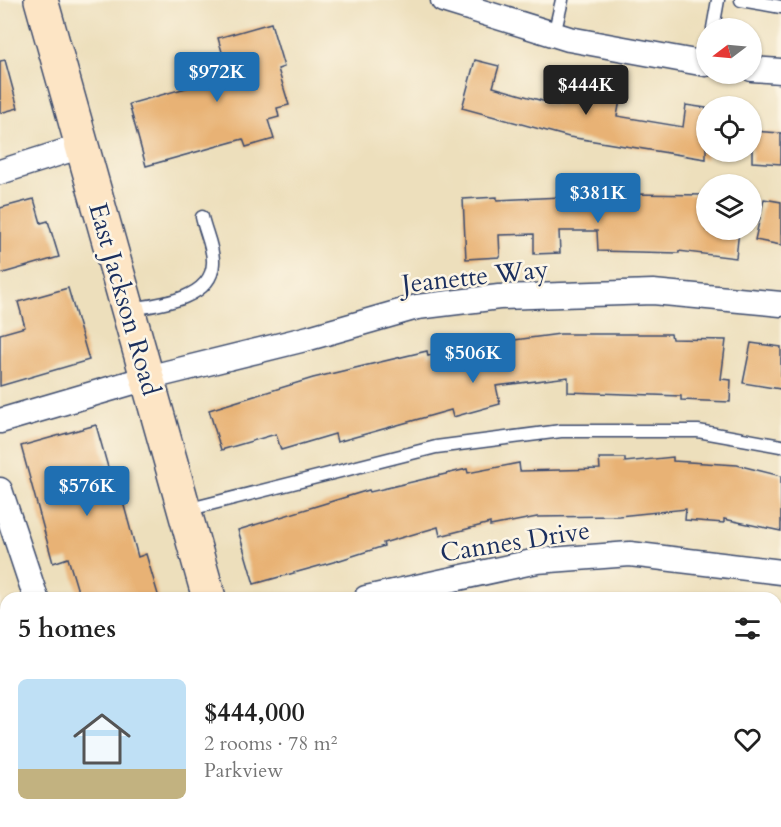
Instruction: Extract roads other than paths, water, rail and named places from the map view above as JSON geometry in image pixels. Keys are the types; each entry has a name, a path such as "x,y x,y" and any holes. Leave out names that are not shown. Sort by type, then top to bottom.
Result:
{"street":[{"name":"East Jackson Road","path":"41,0 207,592"},
{"path":"443,0 554,35 696,62"},
{"path":"762,70 781,71"},
{"path":"0,172 82,146"},
{"name":"Jeanette Way","path":"0,421 147,378 309,338 417,307 499,297 653,292 781,304"},
{"path":"0,490 34,592"},
{"name":"Cannes Drive","path":"399,592 537,561 630,554 781,572"}],"lane":[{"path":"554,35 562,0"},
{"path":"715,18 718,0"},
{"path":"741,0 781,7"},
{"path":"128,309 162,304 192,293 210,278 213,262 202,217"},
{"path":"184,511 436,447 561,431 698,430 781,446"}]}
